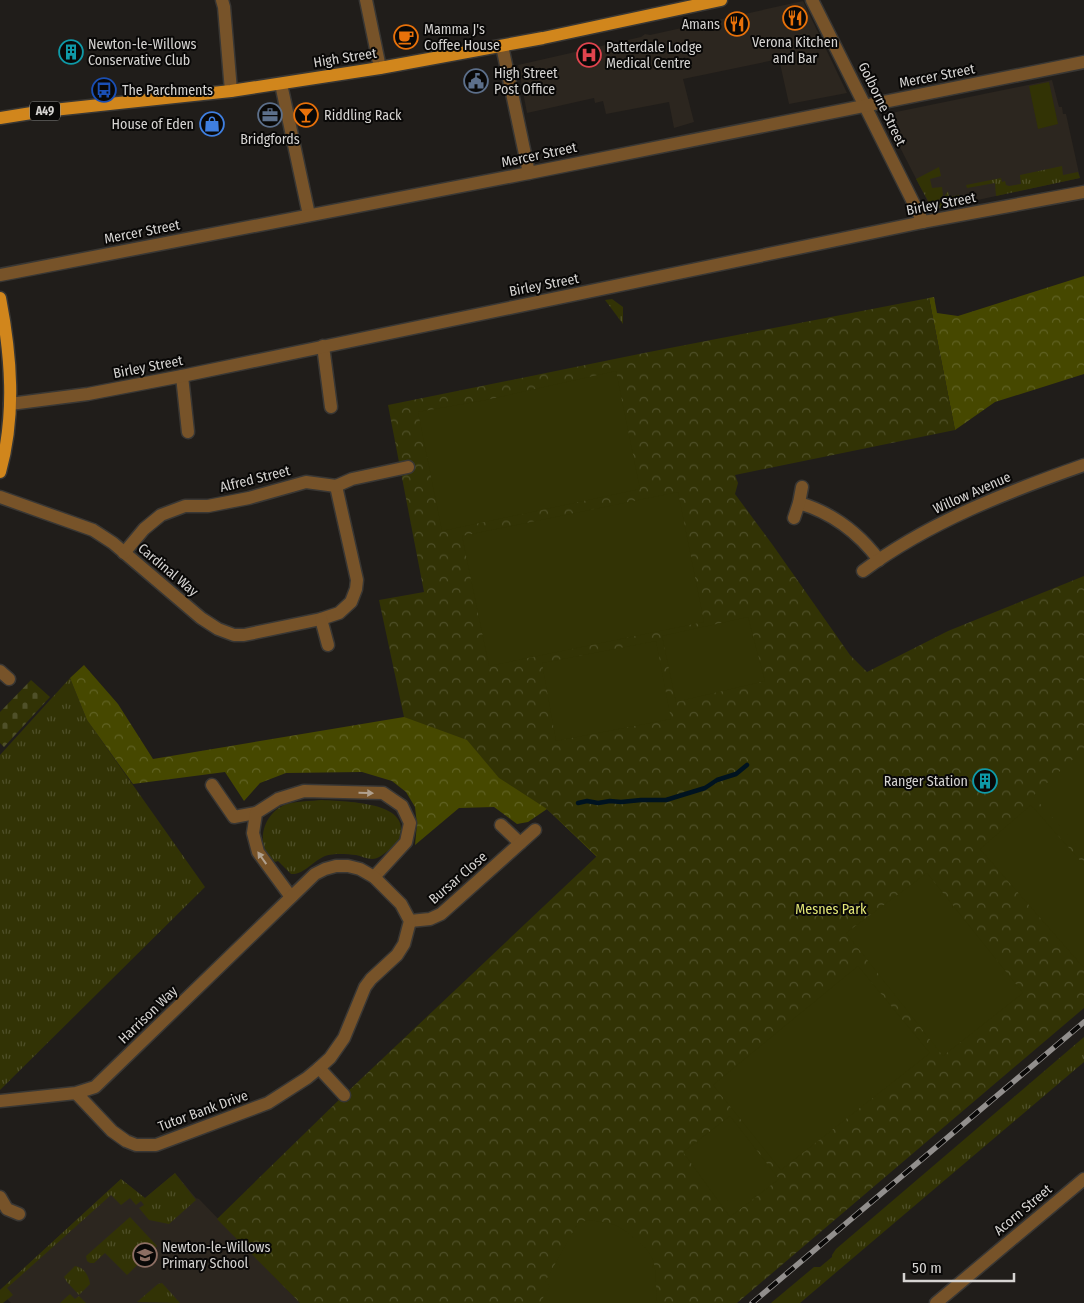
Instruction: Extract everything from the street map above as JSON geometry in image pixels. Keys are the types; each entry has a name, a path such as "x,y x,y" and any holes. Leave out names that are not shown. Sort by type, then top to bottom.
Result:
{"main road":[{"name":"High Street","path":"0,118 44,111 231,91 380,68 502,46 721,0"},
{"path":"0,298 8,342 10,404 7,442 0,472"}],"street":[{"path":"222,0 231,91"},
{"path":"366,0 380,68"},
{"name":"Golborne Street","path":"812,0 924,222"},
{"path":"502,46 529,173"},
{"name":"Mercer Street","path":"0,275 529,173 740,129 866,106 1084,62"},
{"path":"281,84 309,215"},
{"name":"Birley Street","path":"10,404 82,394 182,376 924,222 1084,192"},
{"path":"323,346 331,406"},
{"path":"182,376 188,432"},
{"name":"Willow Avenue","path":"863,571 909,540 952,518 1024,486 1084,465"},
{"name":"Alfred Street","path":"124,553 144,529 161,515 185,506 216,504 250,498 306,482 336,486 352,479 408,467"},
{"name":"Cardinal Way","path":"0,497 93,530 113,543 201,618 218,629 234,635 254,633 321,619 339,613 351,602 357,580 336,486"},
{"path":"794,518 800,503 802,487"},
{"path":"800,503 815,508 854,531 879,560"},
{"path":"321,619 328,645"},
{"path":"212,785 234,817 256,813 278,799 304,791 382,793 402,806 410,823 406,842 374,877 401,904 410,921"},
{"path":"256,813 252,833 258,852 291,897"},
{"path":"501,825 520,843"},
{"name":"Bursar Close","path":"410,921 430,919 441,914 535,830"},
{"name":"Harrison Way","path":"0,1101 76,1093 95,1087 315,874 330,867 354,867 374,877"},
{"name":"Tutor Bank Drive","path":"76,1093 112,1131 126,1141 136,1145 156,1145 268,1103 307,1078 330,1058 344,1038 365,987 397,955 404,944 410,921"},
{"path":"319,1068 344,1095"},
{"name":"Acorn Street","path":"936,1303 1084,1179"},
{"path":"0,1197 4,1212 19,1214"}],"shaded area":[{"path":"803,1 847,93 789,104 779,59 683,79 694,122 674,128 669,102 606,114 603,101 595,103 594,98 527,113 518,65 641,37 645,34 650,35"},
{"path":"1052,80 1059,107 1062,107 1063,114 1066,114 1080,178 936,209 931,208 885,118 896,112"},
{"name":"Newton-le-Willows Primary School","path":"175,1173 196,1198 300,1303 11,1303 0,1292 121,1179 145,1198"}],"green space":[{"path":"1049,82 1058,124 1038,129 1029,86"},
{"path":"1062,166 1063,175 1078,172 1080,178 996,196 995,183 967,188 966,185 1001,178 1002,182 1005,181 1006,185 1009,186 1021,184 1020,175"},
{"path":"939,167 941,176 930,179 932,188 942,187 943,195 932,208 916,179"},
{"path":"948,191 949,197 959,195 960,204 936,209"},
{"path":"1084,276 1084,374 995,402 955,430 929,298 934,297 937,313 958,316"},
{"name":"Mesnes Park","path":"929,298 955,430 735,475 738,483 735,494 850,655 867,672 948,631 1084,576 1084,1008 737,1303 300,1303 217,1219 344,1095 597,856 547,809 499,778 467,740 404,717 379,600 424,592 388,405"},
{"path":"612,299 623,307 623,324 605,300"},
{"path":"616,371 640,489 442,531 418,412 486,400"},
{"path":"678,492 704,622 489,666 462,536"},
{"path":"748,617 765,681 676,702 662,636"},
{"path":"656,641 671,719 556,741 542,663"},
{"path":"84,665 118,704 153,759 404,717 749,709 597,857 547,809 528,822 517,824 494,807 459,808 415,845 417,824 415,807 406,792 392,781 362,772 286,773 260,783 244,801 225,772 133,784 87,720 70,678"},
{"path":"70,678 87,720 205,887 0,1090 0,755"},
{"path":"31,680 50,697 4,747 0,743 0,712"},
{"path":"1084,749 1084,853 1034,795"},
{"path":"322,800 367,804 382,808 393,814 400,823 400,835 392,852 389,850 379,857 372,859 356,855 329,855 296,874 291,874 278,861 275,862 265,849 263,842 264,828 270,816 287,804"},
{"path":"1031,805 1084,865 1084,968 980,849"},
{"path":"927,873 1023,993 943,1056 846,933"},
{"path":"858,966 930,1053 781,1170 713,1085"},
{"path":"1084,1037 1084,1062 800,1303 771,1303 814,1267 820,1267 832,1257 836,1249"},
{"path":"730,1116 779,1179 730,1217 683,1152"},
{"path":"175,1173 196,1200 169,1224 149,1220 139,1208 144,1205 141,1201 136,1205 130,1198 121,1205 111,1195 7,1288 13,1295 3,1303 0,1303 0,1290 121,1179 145,1198"},
{"path":"130,1217 157,1246 127,1275 105,1253 94,1263 87,1261 86,1256"},
{"path":"579,1221 598,1221 612,1224 645,1248 652,1258 654,1265 656,1303 540,1303 550,1286 545,1282"},
{"path":"75,1266 86,1272 90,1284 79,1295 64,1277"},
{"path":"162,1283 180,1303 137,1302 158,1284"},
{"path":"70,1294 75,1299 79,1296 86,1303 60,1303"}],"waterway":[{"path":"578,803 587,801 598,803 666,800 705,788 717,780 736,774 747,765"}],"railway":[{"path":"752,1303 1084,1022"}],"place":[{"name":"Verona Kitchen and Bar","path":"795,18"},
{"name":"Amans","path":"737,24"},
{"name":"Mamma J's Coffee House","path":"406,37"},
{"name":"Newton-le-Willows Conservative Club","path":"71,52"},
{"name":"Patterdale Lodge Medical Centre","path":"589,55"},
{"name":"High Street Post Office","path":"476,81"},
{"name":"The Parchments","path":"104,90"},
{"name":"Bridgfords","path":"270,115"},
{"name":"Riddling Rack","path":"306,115"},
{"name":"House of Eden","path":"212,124"},
{"name":"Ranger Station","path":"985,781"},
{"name":"Newton-le-Willows Primary School","path":"145,1255"}]}
